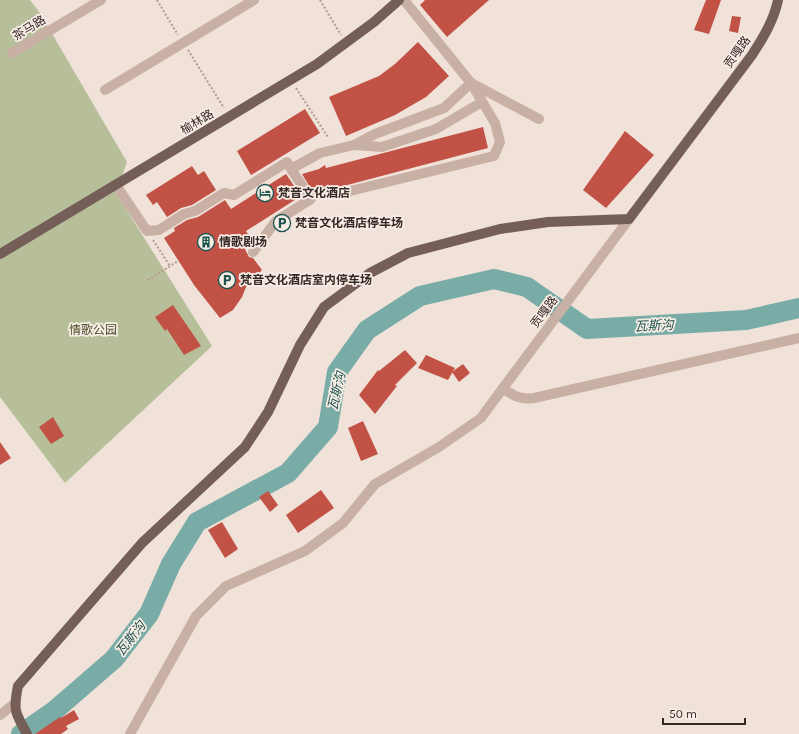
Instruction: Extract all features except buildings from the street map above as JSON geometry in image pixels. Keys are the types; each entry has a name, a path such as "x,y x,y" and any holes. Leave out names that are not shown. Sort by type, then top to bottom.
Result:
{"main road":[{"name":"榆林路","path":"0,254 291,80 346,43 374,22 399,0"},
{"name":"贡嘎路","path":"630,219 762,40 771,22 778,0"},
{"path":"27,734 16,715 14,704 18,686 142,543 245,447 268,412 300,345 324,307 370,273 408,253 500,229 548,222 630,219"}],"street":[{"name":"茶马路","path":"12,53 101,0"},
{"path":"105,90 254,0"},
{"path":"342,193 494,156 500,142 495,123 471,83 404,0"},
{"path":"471,83 539,119"},
{"path":"292,169 320,153 354,145 375,134 444,108 471,83"},
{"path":"354,145 382,147 389,145 436,129 482,102"},
{"path":"116,185 147,231 159,230 184,214 195,211 224,193 234,195 287,162 311,199 276,221 253,252"},
{"name":"贡嘎路","path":"130,734 196,616 226,586 305,550 343,524 375,484 438,447 481,418 630,219"},
{"path":"503,388 518,398 534,398 799,338"},
{"path":"0,716 14,704"}],"path":[{"path":"157,0 171,22"},
{"path":"320,0 346,43"},
{"path":"197,64 230,117"},
{"path":"291,80 328,137"},
{"path":"147,231 170,266"},
{"path":"148,280 178,262"}],"green space":[{"name":"情歌公园","path":"0,0 30,0 40,13 127,162 116,193 212,346 65,483 0,397"}],"waterway":[{"name":"瓦斯沟","path":"21,734 54,711 114,659 149,614 171,564 197,522 288,473 328,427 337,372 367,330 420,296 494,279 527,287 587,329 746,320 799,308"}],"place":[{"name":"梵音文化酒店","path":"265,193"},
{"name":"梵音文化酒店停车场","path":"282,223"},
{"name":"情歌剧场","path":"206,242"},
{"name":"梵音文化酒店室内停车场","path":"227,280"}]}
